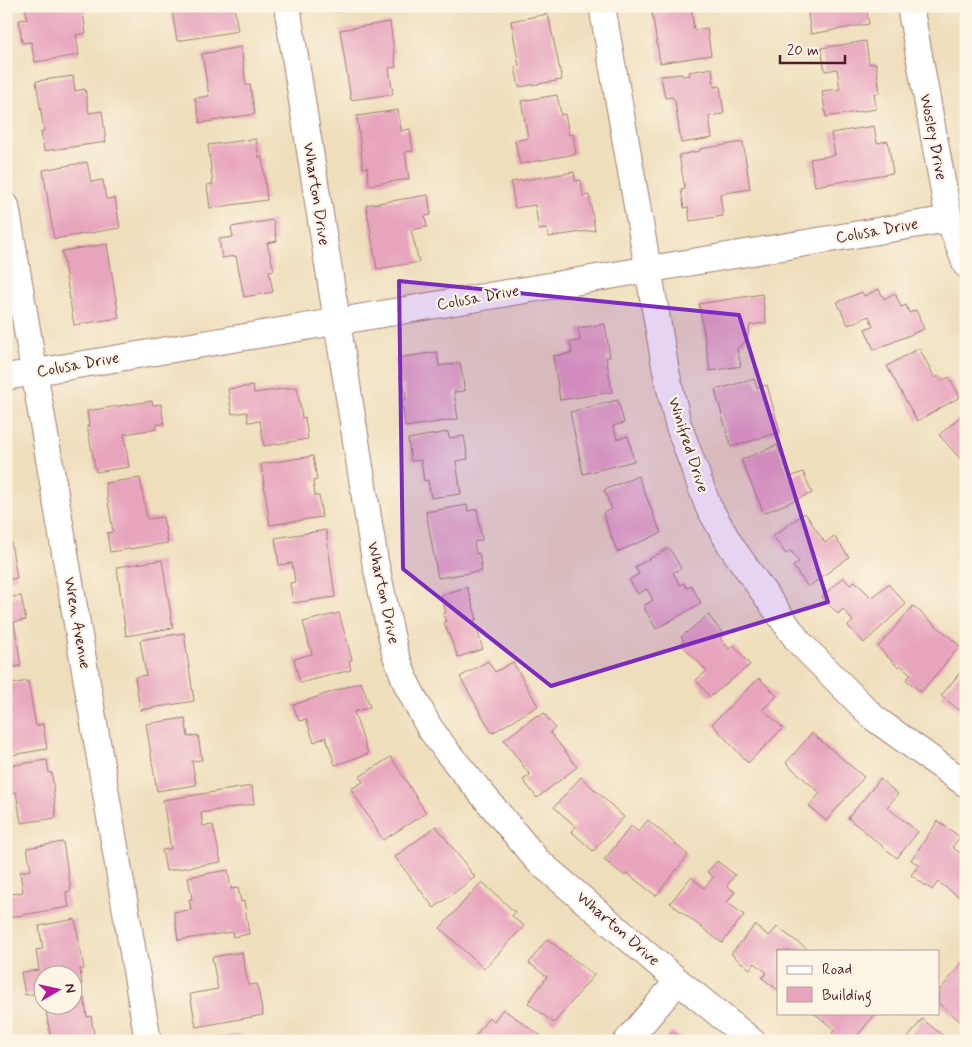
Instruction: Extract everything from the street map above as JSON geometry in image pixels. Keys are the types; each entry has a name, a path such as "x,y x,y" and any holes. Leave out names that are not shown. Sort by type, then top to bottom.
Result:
{"street":[{"name":"Wharton Drive","path":"287,6 375,561 395,653 411,694 429,726 448,753 537,860 678,981 752,1041"},
{"name":"Winifred Drive","path":"602,6 666,371 678,424 708,506 731,546 798,641 874,718 966,784"},
{"name":"Wosley Drive","path":"910,6 949,219 966,265"},
{"name":"Wren Avenue","path":"6,206 148,1041"},
{"name":"Colusa Drive","path":"6,377 949,219"},
{"path":"627,1041 678,981"}],"highlighted area":[{"path":"399,281 739,315 828,602 551,686 403,569"}],"building":[{"path":"25,6 82,6 86,33 76,35 79,55 35,62 31,42 22,43 19,20 27,19"},
{"path":"183,6 234,7 238,31 177,41 172,11 183,9"},
{"path":"334,6 363,6 363,7 335,12"},
{"path":"651,6 691,6 694,30 707,28 711,55 660,63"},
{"path":"807,6 866,6 869,24 811,34"},
{"path":"548,14 562,80 519,87 515,67 519,66 511,21"},
{"path":"390,22 396,67 389,68 393,94 351,100 340,30"},
{"path":"866,41 869,64 876,63 880,93 874,94 876,109 826,117 822,91 840,89 837,69 825,71 821,48"},
{"path":"241,47 246,85 250,85 255,114 200,123 195,98 209,96 202,54"},
{"path":"712,68 714,87 720,86 724,114 709,116 712,138 681,143 675,101 672,97 665,98 661,76 690,75 689,72"},
{"path":"73,76 75,91 85,89 89,113 102,111 106,142 44,151 41,132 44,131 36,81"},
{"path":"557,95 561,115 565,114 569,135 573,134 576,154 520,164 515,141 528,138 521,101"},
{"path":"398,110 401,131 410,129 413,151 405,152 409,179 369,185 367,167 363,168 357,116"},
{"path":"874,126 877,143 888,141 893,173 815,186 810,159 835,155 831,133"},
{"path":"256,139 259,158 262,157 267,200 210,208 207,185 213,184 208,145"},
{"path":"743,142 750,189 720,194 723,216 690,221 688,207 684,208 681,190 685,189 679,155 700,151 700,149"},
{"path":"87,162 91,182 103,180 106,199 115,198 120,228 54,239 43,170"},
{"path":"574,172 575,181 581,180 583,196 589,195 595,230 549,237 547,229 539,230 535,205 515,208 511,182"},
{"path":"428,195 431,215 425,216 427,227 411,230 419,262 377,269 366,205"},
{"path":"273,220 277,241 267,243 274,270 269,271 273,292 244,297 236,256 222,258 219,239 233,237 231,227"},
{"path":"107,244 119,318 74,325 62,251"},
{"path":"879,289 884,299 895,293 901,307 906,305 909,313 916,310 924,329 874,350 865,329 873,326 869,316 848,325 837,302 862,292 864,296"},
{"path":"762,294 766,323 750,325 747,340 737,349 741,366 710,371 699,304"},
{"path":"605,324 610,357 606,357 612,392 560,400 553,356 572,353 570,342 580,341 578,328"},
{"path":"919,348 935,378 939,376 941,381 949,377 960,397 917,421 887,366"},
{"path":"437,352 439,366 460,363 465,391 454,392 458,419 405,427 402,400 406,399 404,385 401,385 397,358"},
{"path":"754,379 757,388 767,385 780,432 731,447 715,390"},
{"path":"253,386 254,393 297,387 302,418 305,417 308,439 264,446 260,421 248,422 247,412 232,414 228,389"},
{"path":"618,400 624,423 613,426 617,439 628,436 634,461 583,474 570,412"},
{"path":"152,401 153,405 161,404 164,424 156,425 156,429 124,434 129,467 96,472 87,426 89,426 87,411"},
{"path":"966,412 966,465 939,435"},
{"path":"448,432 449,438 464,436 468,459 456,461 461,494 431,498 428,480 424,481 421,460 411,461 408,439"},
{"path":"777,445 790,477 803,472 812,493 764,513 741,460"},
{"path":"313,456 317,480 313,481 315,496 319,496 322,517 270,525 261,464"},
{"path":"638,476 661,533 617,552 603,513 612,509 604,490"},
{"path":"140,478 147,519 163,517 168,543 110,552 107,533 113,532 105,483"},
{"path":"467,505 468,511 477,509 482,540 474,542 476,554 479,553 482,571 438,578 426,512"},
{"path":"805,513 825,543 834,536 849,557 808,587 793,566 799,562 791,551 786,554 773,536"},
{"path":"6,514 17,578 6,580"},
{"path":"326,530 335,597 293,603 290,583 295,582 292,563 279,565 275,538"},
{"path":"669,548 681,568 673,573 680,585 684,583 687,588 691,585 701,603 656,629 643,606 653,600 647,589 638,594 629,580 639,574 635,567"},
{"path":"162,560 173,628 126,636 117,567"},
{"path":"843,577 850,585 855,581 872,598 888,584 906,604 864,643 848,626 853,621 843,609 838,614 822,597"},
{"path":"467,587 477,619 474,620 483,649 458,657 444,623 446,622 443,614 446,613 441,595"},
{"path":"21,596 26,620 14,622 21,666 6,668 6,598"},
{"path":"913,606 960,646 921,692 906,680 911,674 900,665 898,667 878,647"},
{"path":"339,613 352,660 349,661 351,670 300,683 294,659 312,654 303,622"},
{"path":"708,615 724,635 720,638 729,649 734,645 750,665 710,697 696,680 707,671 681,644 684,641 681,637"},
{"path":"184,633 194,701 140,710 135,677 146,675 140,640"},
{"path":"488,661 495,672 513,662 538,706 492,733 460,677"},
{"path":"966,665 966,715 941,696"},
{"path":"759,678 777,696 763,709 783,728 748,763 712,724"},
{"path":"28,681 36,726 43,724 47,749 6,756 6,685"},
{"path":"361,682 370,707 354,712 368,754 335,765 326,737 314,742 306,719 299,721 293,705"},
{"path":"544,713 555,728 550,732 577,767 537,798 523,780 530,775 504,740 537,715 539,717"},
{"path":"185,718 188,737 198,735 202,760 192,761 196,785 157,791 146,724"},
{"path":"812,733 864,777 826,821 809,806 820,793 786,763"},
{"path":"391,757 426,813 383,840 351,789 363,782 359,777"},
{"path":"47,760 49,773 52,773 56,818 21,823 16,792 6,794 6,766"},
{"path":"581,777 624,817 593,851 571,831 576,827 554,807"},
{"path":"880,779 898,794 887,807 918,832 897,858 848,818"},
{"path":"252,786 254,804 201,813 203,826 213,825 221,862 166,871 162,850 171,849 163,800"},
{"path":"648,820 688,855 656,896 627,873 625,876 604,860 631,826 638,832"},
{"path":"938,821 960,837 952,847 966,857 965,901 938,882 932,890 911,875 919,865 911,860"},
{"path":"436,826 475,877 434,908 395,857"},
{"path":"63,842 71,891 66,892 69,907 11,917 7,895 23,892 20,872 31,870 27,848"},
{"path":"717,861 735,875 727,886 735,892 727,902 744,915 722,943 670,903 691,877 704,888 713,877 707,872"},
{"path":"228,870 231,889 238,888 241,902 244,901 249,934 233,937 232,932 178,940 174,912 191,910 189,899 192,899 188,877"},
{"path":"482,882 515,912 512,916 524,926 484,969 440,928"},
{"path":"75,919 84,969 82,969 82,964 38,964 36,950 43,949 39,926"},
{"path":"755,925 769,936 777,927 809,950 777,950 777,989 762,978 767,973 755,963 750,969 731,954"},
{"path":"547,939 594,975 554,1023 528,1003 547,977 529,963"},
{"path":"242,952 248,985 257,984 263,1015 196,1027 190,994 218,989 212,957"},
{"path":"966,958 966,1026 940,1005 940,990"},
{"path":"32,971 32,994 25,995 21,972"},
{"path":"82,997 84,997 87,1017 91,1016 95,1041 51,1041 47,1014 82,1014"},
{"path":"503,1009 544,1038 542,1041 476,1041 478,1039 475,1037 489,1017 494,1021"},
{"path":"815,1014 875,1014 853,1041 841,1041 832,1033 835,1030"},
{"path":"922,1019 950,1041 906,1041"},
{"path":"672,1031 685,1041 664,1041"},
{"path":"241,1034 241,1041 204,1041 204,1040"}]}
